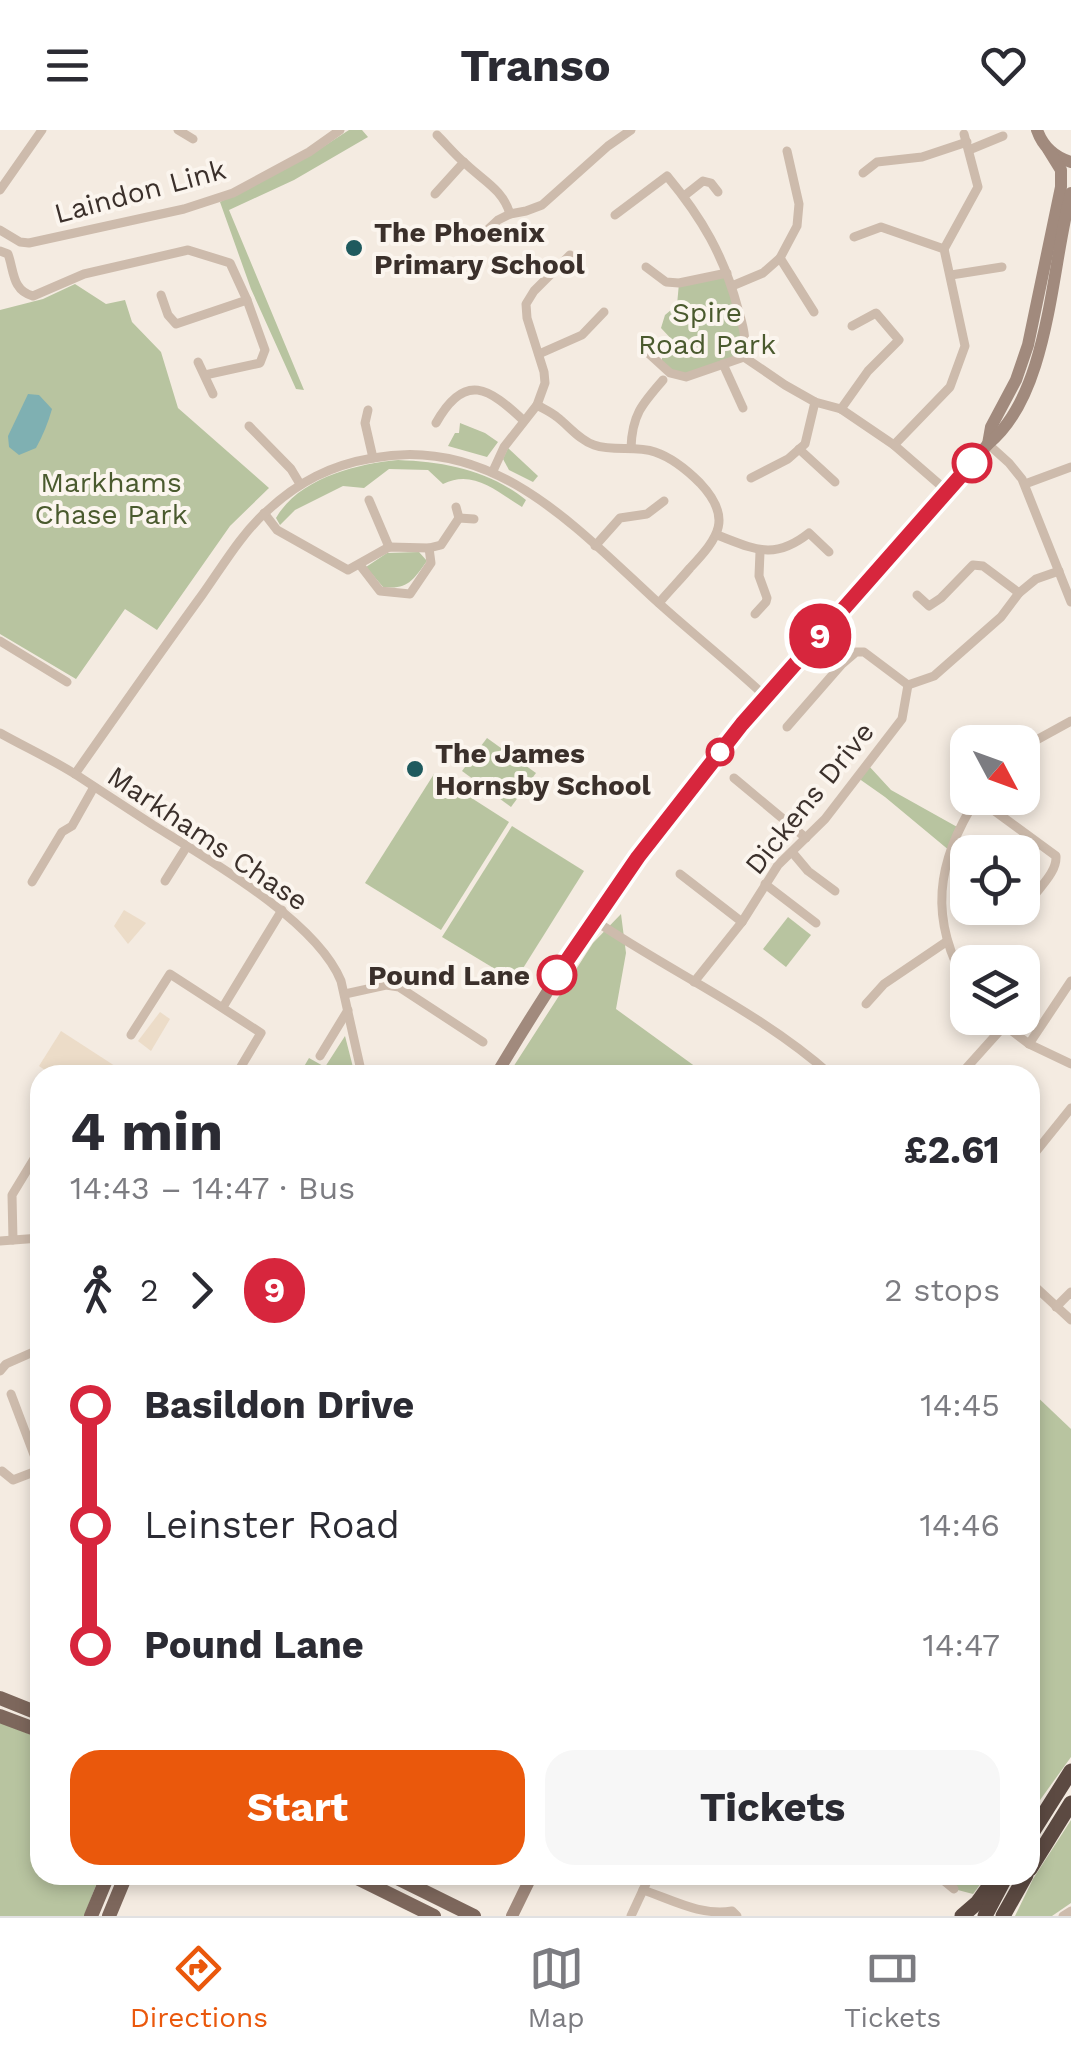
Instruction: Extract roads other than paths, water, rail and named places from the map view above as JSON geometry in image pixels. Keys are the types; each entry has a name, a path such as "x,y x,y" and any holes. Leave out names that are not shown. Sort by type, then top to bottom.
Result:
{"highway":[{"path":"1040,1811 1071,1769"},
{"path":"1040,1820 1071,1769"},
{"path":"1040,1853 1071,1803"},
{"path":"962,1916 990,1885"},
{"path":"985,1916 1002,1885"},
{"path":"1003,1916 1021,1885"}],"main road":[{"path":"988,444 991,427 1016,380 1028,345 1061,186 1060,170 1037,130"},
{"path":"1048,150 1071,162"},
{"path":"507,1065 557,975 671,814 766,696 988,444 1002,433 1034,366 1071,193"},
{"path":"0,1698 30,1720"},
{"path":"0,1716 30,1724"},
{"path":"91,1916 103,1885"},
{"path":"110,1916 122,1885"},
{"path":"372,1885 434,1916"},
{"path":"410,1885 474,1916"},
{"path":"512,1916 527,1885"}],"street":[{"path":"0,190 42,130"},
{"path":"178,130 193,139"},
{"name":"Laindon Link","path":"0,230 29,244 184,209 233,193 309,152 340,130"},
{"path":"483,234 510,214 542,205 630,130"},
{"path":"438,135 496,189 510,214"},
{"path":"863,173 878,162 922,157 967,142 1003,136"},
{"path":"894,445 950,387 965,346 944,250 978,187 967,142"},
{"path":"732,286 762,273 780,258 797,226 799,204 786,151"},
{"path":"435,194 464,162"},
{"path":"615,214 666,176 713,240 732,286 746,344 744,356"},
{"path":"684,196 703,181 711,183 718,192"},
{"path":"854,236 881,227 944,250"},
{"path":"0,250 10,258 16,286 32,296 84,274 188,250 230,263 265,350 260,363 206,375"},
{"path":"493,471 504,447 537,405 544,383 526,304 570,255"},
{"path":"780,258 814,312"},
{"path":"646,267 666,282 679,283 727,273"},
{"path":"951,275 1002,267"},
{"path":"161,295 176,324 248,300"},
{"path":"539,354 582,335 604,312"},
{"path":"841,409 868,371 899,340 876,313 852,326"},
{"path":"647,352 662,368 686,377 744,356"},
{"path":"744,356 815,402 841,409 894,445 947,491"},
{"path":"198,362 213,394"},
{"path":"723,364 743,408"},
{"path":"631,448 632,425 642,405 663,380"},
{"path":"436,423 456,396 477,390 497,397 524,421"},
{"path":"751,478 805,444 815,402"},
{"path":"537,405 557,416 585,441 606,448 631,448 665,456 694,477 713,498 718,507 717,535 659,603"},
{"path":"368,410 364,422 373,458"},
{"path":"249,426 291,469 300,484"},
{"path":"988,444 1010,462 1025,484 1071,602"},
{"path":"799,449 835,482"},
{"path":"74,774 264,514 300,484 330,469 390,454 429,454 474,463 544,503 766,696"},
{"path":"1025,484 1071,467"},
{"path":"369,500 389,546"},
{"path":"596,546 620,518 653,512 664,501"},
{"path":"264,514 277,530 348,570 389,546 441,545 459,518 456,507"},
{"path":"653,512 661,524"},
{"path":"459,518 474,519"},
{"path":"717,535 760,552 783,548 809,532 828,552"},
{"path":"410,594 431,563 429,548"},
{"path":"755,614 767,598 760,584 760,552"},
{"path":"360,565 380,591 410,594"},
{"path":"917,595 929,606 973,565 983,566 1018,593"},
{"path":"856,652 864,652 908,685 934,676 1000,617 1018,593 1036,579 1059,572"},
{"path":"410,594 414,606"},
{"path":"787,727 866,639"},
{"path":"0,641 67,682"},
{"name":"Dickens Drive","path":"694,982 742,922 778,865 833,810 902,719 908,685"},
{"path":"1040,737 1071,721"},
{"name":"Markhams Chase","path":"0,733 74,774 282,910 321,947 337,970 360,1065"},
{"path":"734,778 806,838"},
{"path":"32,882 94,788"},
{"path":"950,950 941,903 944,873 952,843 968,815"},
{"path":"1000,815 1027,835"},
{"path":"1040,844 1056,856 1054,869 1040,886"},
{"path":"164,882 187,846"},
{"path":"792,852 808,872 835,891"},
{"path":"680,874 742,922"},
{"path":"765,884 816,924"},
{"path":"223,1006 282,910"},
{"path":"594,920 761,1022 818,1065"},
{"path":"866,1004 884,984 946,942"},
{"path":"131,1034 170,974 262,1033 242,1065"},
{"path":"1029,1044 1071,981"},
{"path":"345,994 386,984 399,987 484,1042"},
{"path":"320,1056 348,1010"},
{"path":"969,1065 996,1035"},
{"path":"1016,1035 1071,1064"},
{"path":"1040,1147 1071,1108"},
{"path":"13,1240 12,1195 30,1165"},
{"path":"0,1241 30,1239"},
{"path":"1040,1292 1071,1320"},
{"path":"1056,1307 1071,1292"},
{"path":"0,1370 30,1353"},
{"path":"12,1394 30,1438"},
{"path":"2,1472 13,1480 30,1473"},
{"path":"631,1916 646,1885"},
{"path":"948,1885 954,1890"},
{"path":"644,1890 692,1909 718,1913 732,1910 737,1916"},
{"path":"1063,1916 1071,1911"}],"water":[{"path":"28,394 39,395 52,409 36,448 19,455 9,447 8,436"}],"place":[{"name":"The Phoenix Primary School","path":"354,248"},
{"name":"The James Hornsby School","path":"415,769"},
{"name":"Pound Lane","path":"557,975"}],"park label":[{"name":"Spire Road Park","path":"707,328"},
{"name":"Markhams Chase Park","path":"111,498"}]}
